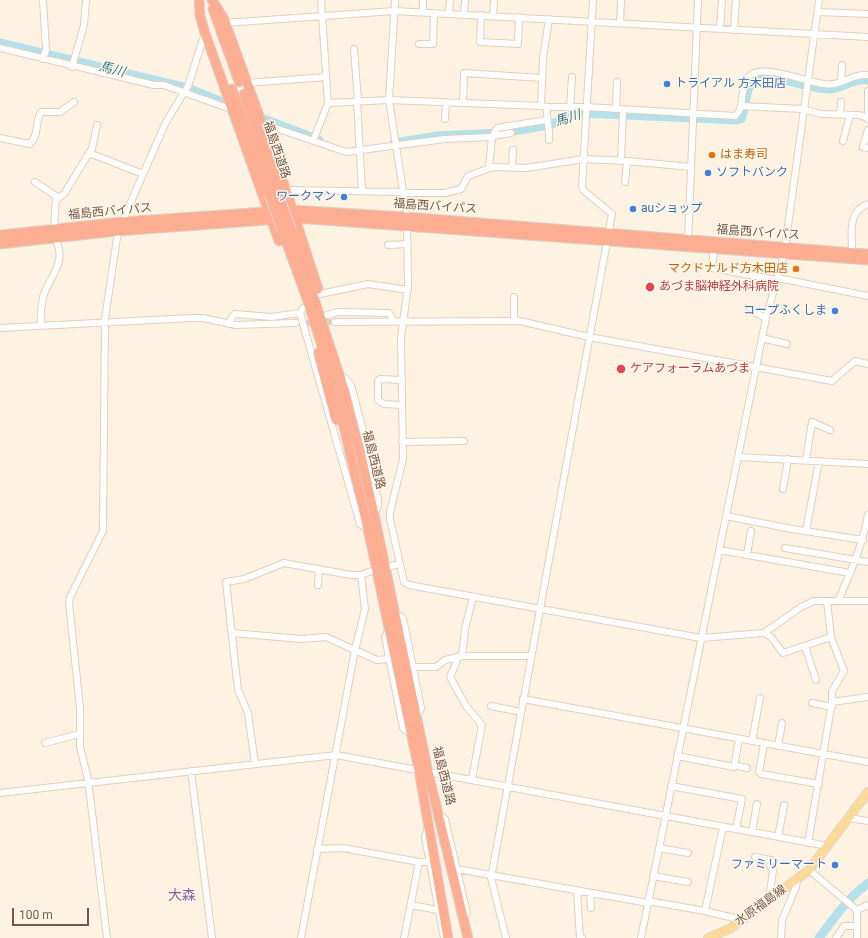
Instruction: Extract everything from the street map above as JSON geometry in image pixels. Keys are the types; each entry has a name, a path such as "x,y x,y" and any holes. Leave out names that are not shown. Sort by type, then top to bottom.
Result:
{"highway":[{"path":"199,0 200,16 205,34 270,215 302,311 313,336 345,452 354,472"},
{"name":"福島西道路","path":"199,0 277,191"},
{"path":"211,0 225,23 262,123 277,191 294,214 345,378 361,438 360,453"},
{"name":"福島西道路","path":"211,0 277,191 286,230 333,381 368,529 396,614 417,716 429,826 448,938"},
{"name":"福島西バイパス","path":"0,244 54,234 120,226 294,214 407,221 687,243 868,260"},
{"name":"福島西道路","path":"286,230 341,380 360,453 374,514 389,629 411,732 440,815 468,938"},
{"name":"福島西バイパス","path":"0,235 54,234"},
{"name":"福島西バイパス","path":"687,243 714,250 852,252 868,254"}],"main road":[{"name":"水原福島線","path":"708,938 731,928 740,922 809,870 868,792"}],"street":[{"path":"43,0 44,55"},
{"path":"72,65 73,56 84,25 86,0"},
{"path":"314,139 328,103 321,0"},
{"path":"395,0 390,100 407,221 408,290 402,321 402,460 390,512 390,519 404,582 409,585 701,638 764,633 801,607 814,601 868,601"},
{"path":"423,0 423,12"},
{"path":"449,14 450,0"},
{"path":"464,14 465,0"},
{"path":"493,16 494,0"},
{"path":"506,938 491,876 612,214 583,190 594,0"},
{"path":"620,23 621,0"},
{"path":"687,243 698,0"},
{"path":"720,29 722,0"},
{"path":"734,30 736,0"},
{"path":"641,938 766,318 785,251 803,108 808,84 819,0"},
{"path":"225,23 394,11 868,37"},
{"path":"818,12 868,14"},
{"path":"419,44 433,44 434,13"},
{"path":"482,15 480,42 518,44 519,17"},
{"path":"549,19 542,78 549,140"},
{"path":"107,938 89,783 79,734 80,708 69,603 70,597 103,530 104,322 120,226 166,122 186,89 205,34"},
{"path":"0,48 44,55 72,65 154,85 164,85 186,89 233,110"},
{"path":"354,49 362,191"},
{"path":"841,82 842,65"},
{"path":"328,103 390,100 544,106 570,108 587,112 735,116 743,106 745,82 748,77 757,71 768,71 808,84 831,85 858,75 868,75"},
{"path":"462,103 464,73 542,78"},
{"path":"246,83 326,77"},
{"path":"570,108 572,77"},
{"path":"617,82 621,112 625,182"},
{"path":"743,106 803,108 821,114 850,115 868,118 868,92"},
{"path":"0,138 30,144 34,138 38,117 41,112 60,112 74,102"},
{"path":"445,119 446,102"},
{"path":"840,102 840,115"},
{"path":"843,141 850,115"},
{"path":"262,123 270,124 314,139 346,152 397,143 511,133"},
{"path":"489,168 493,134 497,128 547,123"},
{"path":"40,326 43,298 60,258 54,234 54,211 57,199 64,194 88,153 92,149 97,124"},
{"path":"868,130 863,147 868,148"},
{"path":"512,168 513,150"},
{"path":"88,153 143,174"},
{"path":"277,191 445,193 461,189 468,176 489,168 526,168 584,158 691,167"},
{"path":"34,182 56,196 57,199"},
{"path":"852,252 853,219 858,209 868,204"},
{"path":"388,245 408,244"},
{"path":"714,250 712,268 868,296"},
{"path":"320,294 368,284 408,290"},
{"path":"514,297 514,321"},
{"path":"750,310 766,318"},
{"path":"229,324 235,314 271,317 302,311 360,524 368,529"},
{"path":"326,315 338,312 388,313 394,321"},
{"path":"0,328 203,318 229,324 296,323"},
{"path":"335,322 514,321 589,337 832,381 855,361 868,364"},
{"path":"762,338 787,344"},
{"path":"345,378 351,385 367,446 378,500 378,507 374,514"},
{"path":"401,380 380,379 378,381 378,400 384,404 402,405"},
{"path":"806,460 812,422 830,430"},
{"path":"402,442 464,441"},
{"path":"738,457 868,464"},
{"path":"783,489 788,459"},
{"path":"806,531 819,461"},
{"path":"838,601 863,540 868,515"},
{"path":"726,516 863,540"},
{"path":"747,555 751,531"},
{"path":"784,548 868,562"},
{"path":"719,550 850,573"},
{"path":"797,564 799,550"},
{"path":"255,764 248,713 238,690 226,582 244,579 284,563 361,575 381,568 400,564"},
{"path":"318,585 319,569"},
{"path":"301,938 355,650 365,609 361,575"},
{"path":"472,779 482,725 466,706 450,678 461,656 465,629 474,597"},
{"path":"808,842 832,704 832,691 844,671 831,637 828,601"},
{"path":"396,614 403,618 422,708 417,716"},
{"path":"389,629 385,636 403,728 406,731 411,732"},
{"path":"232,633 301,639 326,637 376,660 389,659"},
{"path":"764,633 771,638 783,653 831,637"},
{"path":"805,646 816,680"},
{"path":"413,667 436,667 444,660 461,656 531,656"},
{"path":"812,703 832,704 868,697"},
{"path":"752,741 760,698"},
{"path":"523,699 868,762"},
{"path":"491,706 520,712"},
{"path":"778,746 782,723"},
{"path":"45,743 79,734"},
{"path":"734,766 739,739"},
{"path":"764,744 759,772 760,774 818,784"},
{"path":"0,793 336,755 828,846"},
{"path":"678,756 734,767 747,768"},
{"path":"191,771 212,938"},
{"path":"671,786 742,799 736,829"},
{"path":"752,832 757,804"},
{"path":"778,837 784,805"},
{"path":"440,815 445,819 457,869 467,913 464,917"},
{"path":"849,818 868,821"},
{"path":"429,826 425,837 444,938"},
{"path":"705,911 723,826"},
{"path":"317,849 343,848 419,862 429,862"},
{"path":"659,848 688,853"},
{"path":"755,857 770,860 770,866 773,870 769,901"},
{"path":"404,938 419,862"},
{"path":"457,869 577,891 705,911 738,918 740,922"},
{"path":"809,870 856,909 857,938"},
{"path":"653,876 688,882"},
{"path":"781,938 782,920 796,887 797,880"},
{"path":"577,891 580,938 582,938"},
{"path":"590,893 591,908"},
{"path":"411,905 438,910"},
{"path":"856,909 868,905"},
{"path":"836,938 844,926 857,926"}],"waterway":[{"name":"馬川","path":"0,43 187,88 222,102"},
{"name":"馬川","path":"394,143 437,136 500,133 549,125 582,113 737,120 741,119 743,114 748,89 754,80 759,77 766,75 822,89 840,87 864,79 868,80"},
{"name":"馬川","path":"264,119 319,140"},
{"path":"819,938 848,902 868,883"}],"tunnel":[{"path":"298,323 335,322"}],"place":[{"name":"トライアル 方木田店","path":"667,84"},
{"name":"はま寿司","path":"712,155"},
{"name":"ソフトバンク","path":"708,173"},
{"name":"ワークマン","path":"344,197"},
{"name":"auショップ","path":"633,209"},
{"name":"マクドナルド方木田店","path":"796,269"},
{"name":"あづま脳神経外科病院","path":"650,287"},
{"name":"コープふくしま","path":"835,311"},
{"name":"ケアフォーラムあづま","path":"621,369"},
{"name":"ファミリーマート","path":"835,865"}],"district":[{"name":"大森","path":"182,896"}]}
